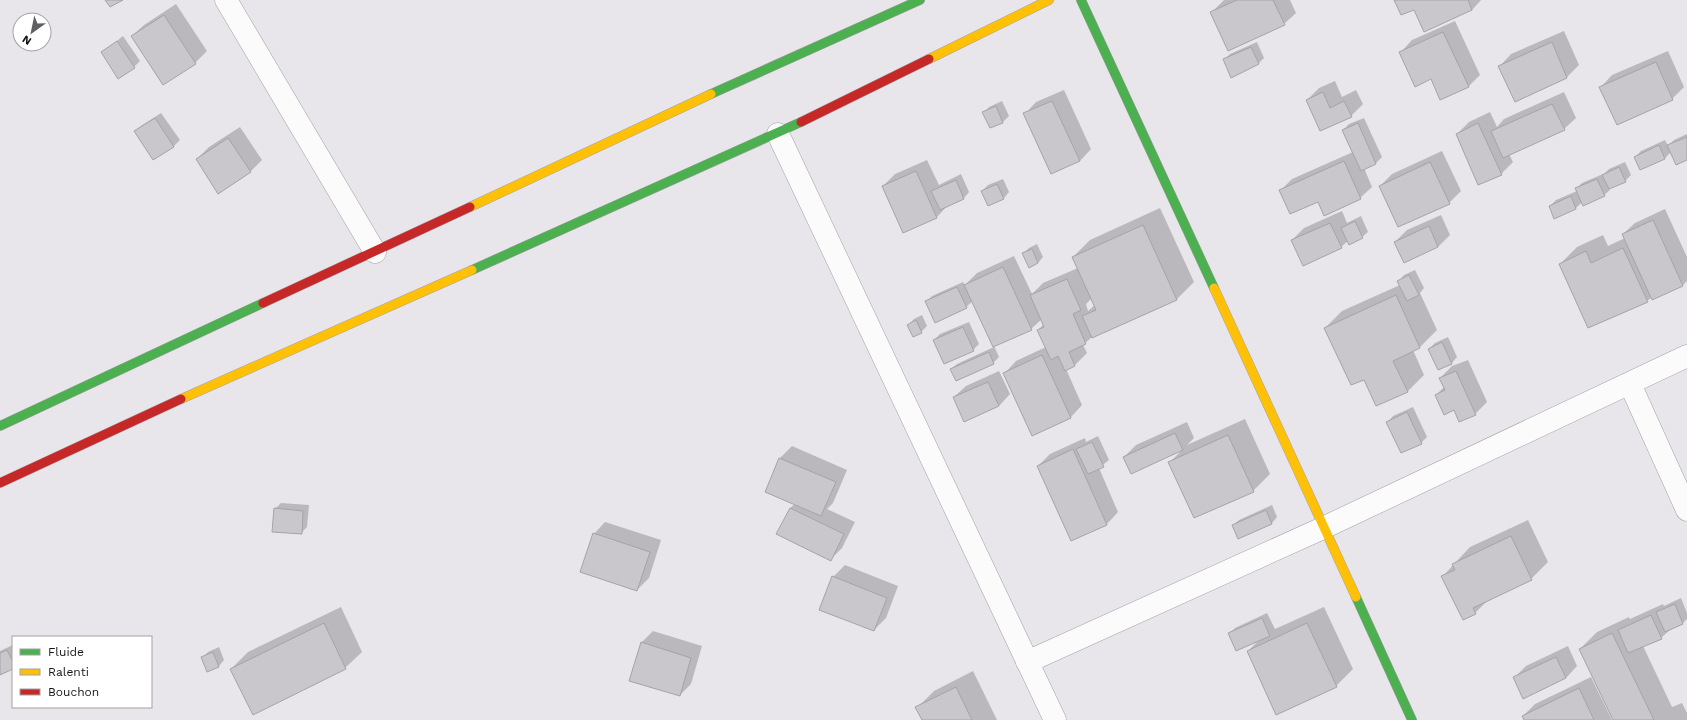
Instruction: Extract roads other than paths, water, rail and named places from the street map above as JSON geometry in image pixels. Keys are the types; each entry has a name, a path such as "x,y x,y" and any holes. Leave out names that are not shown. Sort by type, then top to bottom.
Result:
{"main road":[{"path":"0,426 750,76 920,0"},
{"path":"0,483 134,420 778,134 1049,0"},
{"path":"1081,0 1412,720"}],"street":[{"path":"226,0 375,252"},
{"path":"778,134 1055,720"},
{"path":"1027,662 1323,528 1687,356"},
{"path":"1630,384 1687,510"}]}
